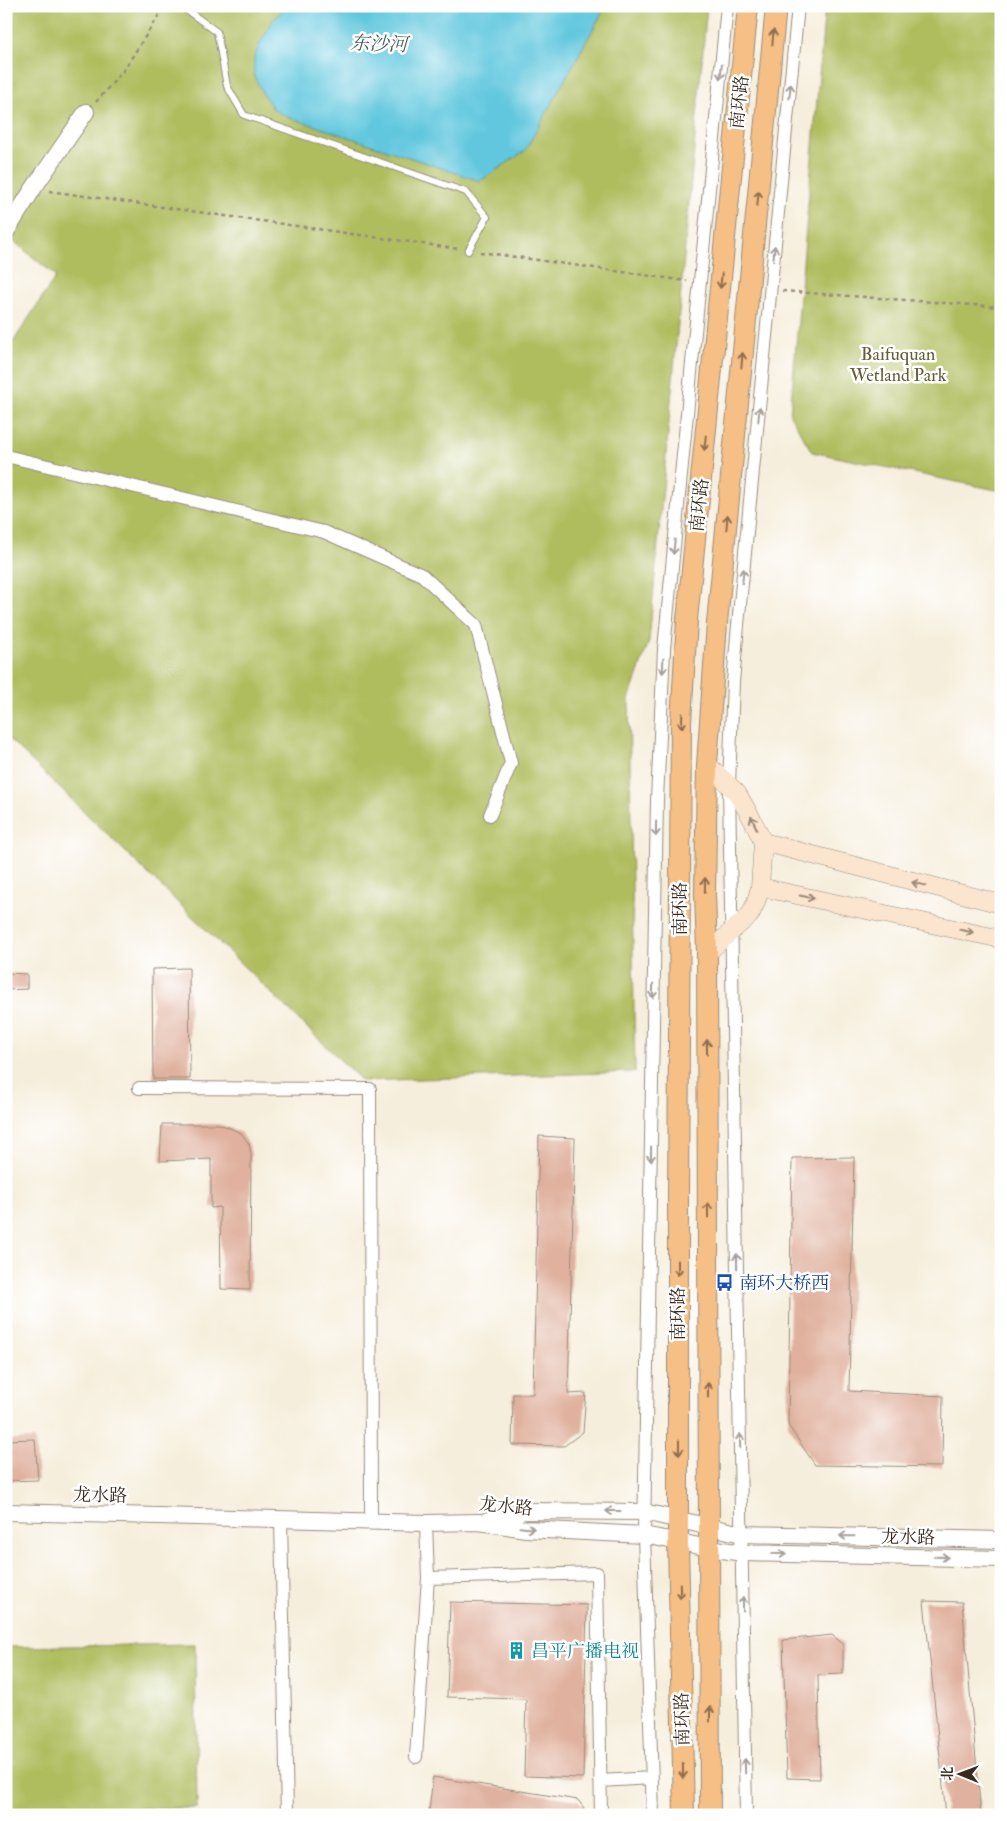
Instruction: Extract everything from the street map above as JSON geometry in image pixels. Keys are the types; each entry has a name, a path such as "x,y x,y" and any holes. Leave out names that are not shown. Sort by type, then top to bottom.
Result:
{"main road":[{"name":"南环路","path":"684,1815 678,1542 681,722 677,619 748,6"},
{"name":"南环路","path":"710,1815 707,953 705,894 707,764 717,623 776,6"},
{"path":"707,764 737,792 763,842 760,886 750,915 707,953"},
{"path":"763,842 1001,904"},
{"path":"760,886 1001,939"}],"street":[{"path":"653,1815 644,1512 656,800 664,649 677,619 728,6"},
{"path":"746,1815 729,785 733,682 738,624 798,6"},
{"path":"6,232 86,112"},
{"path":"6,456 324,532 422,575 476,625 511,762 490,815"},
{"path":"139,1088 370,1089 371,1521"},
{"name":"龙水路","path":"479,1522 525,1511 644,1512 742,1534 1001,1540"},
{"name":"龙水路","path":"6,1512 426,1523 479,1522 526,1529 644,1535 743,1553 1001,1559"},
{"path":"281,1519 287,1815"},
{"path":"416,1757 428,1578 426,1523"},
{"path":"428,1578 597,1573 601,1815"},
{"path":"600,1781 652,1778"}],"lane":[{"path":"181,6 217,32 227,86 244,115 466,192 486,217 468,251"}],"path":[{"path":"86,112 123,71 165,6"},
{"path":"33,189 692,281"},
{"path":"780,290 1001,307"}],"green space":[{"path":"6,6 707,6 649,641 629,699 635,1072 362,1081 6,736 6,353 56,276 6,235"},
{"name":"Baifuquan Wetland Park","path":"825,6 1001,6 1001,491 812,452 790,415"},
{"path":"195,1644 197,1808 6,1810 6,1647"}],"water":[{"name":"东沙河","path":"288,6 606,6 525,151 480,181 288,117 274,110 254,76 254,58 274,19"}],"building":[{"path":"189,968 190,1079 153,1079 152,969"},
{"path":"6,973 27,974 27,989 6,990"},
{"path":"162,1124 218,1124 241,1133 249,1144 251,1154 250,1290 221,1289 220,1207 211,1208 211,1159 160,1161"},
{"path":"539,1136 575,1138 568,1394 586,1393 583,1432 564,1446 512,1445 513,1394 533,1394"},
{"path":"854,1157 849,1391 943,1396 942,1467 815,1465 788,1425 792,1158"},
{"path":"35,1439 38,1480 6,1481 6,1440"},
{"path":"924,1601 962,1602 981,1815 946,1815"},
{"name":"昌平广播电视","path":"450,1602 587,1605 583,1778 524,1776 526,1699 447,1697"},
{"path":"832,1635 843,1644 843,1674 818,1675 820,1779 787,1778 783,1640"},
{"path":"433,1777 578,1800 584,1808 581,1815 455,1815 429,1811"}],"place":[{"name":"南环大桥西","path":"725,1283"},
{"name":"昌平广播电视","path":"517,1651"}]}
